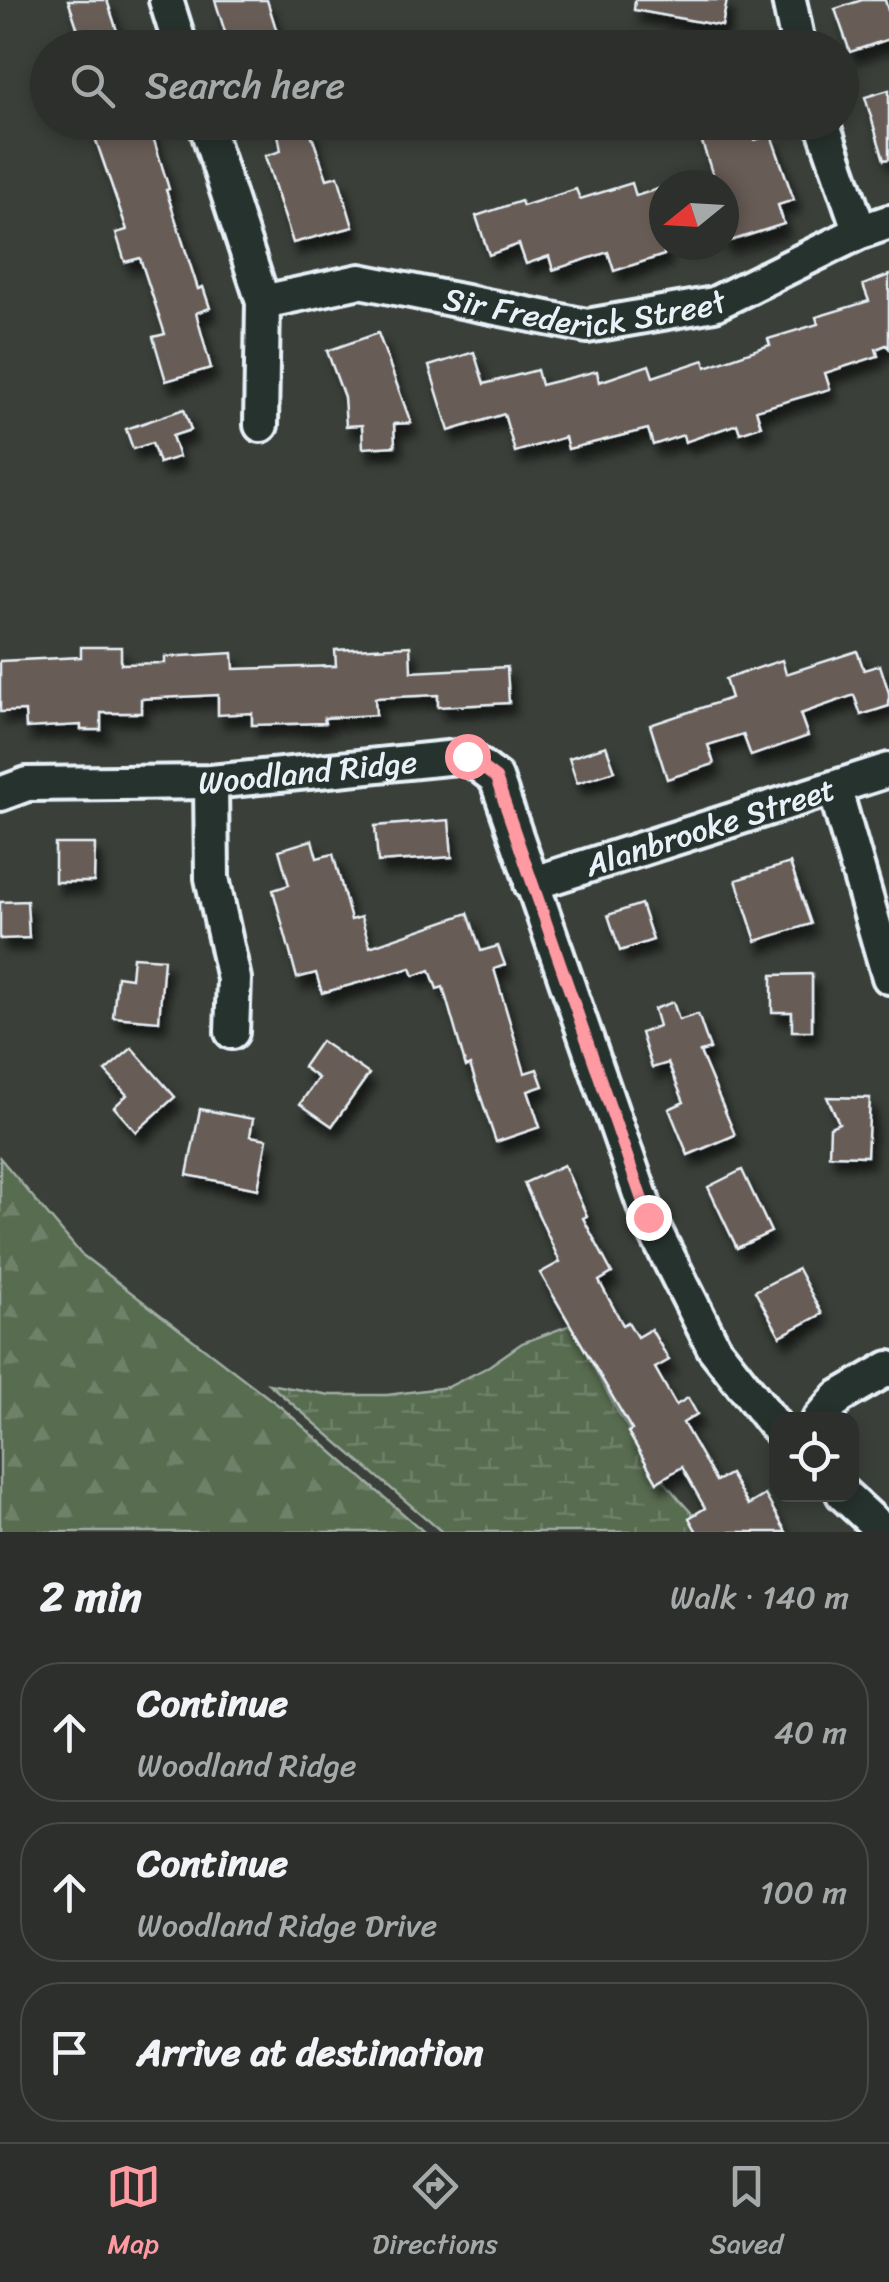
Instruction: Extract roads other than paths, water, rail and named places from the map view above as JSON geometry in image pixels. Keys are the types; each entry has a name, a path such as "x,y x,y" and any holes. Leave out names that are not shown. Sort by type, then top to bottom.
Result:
{"street":[{"path":"166,0 175,30"},
{"path":"788,0 795,30"},
{"path":"212,140 263,302 262,425"},
{"path":"831,140 874,227"},
{"name":"Sir Frederick Street","path":"263,302 360,281 587,326 714,304 874,227"},
{"name":"Woodland Ridge","path":"0,794 26,784 211,782 467,756 496,778 648,1217 714,1348 769,1418"},
{"name":"Alanbrooke Street","path":"531,884 889,770"},
{"path":"211,782 212,878 234,979 232,1032"},
{"path":"835,790 889,977"},
{"path":"826,1412 839,1397 889,1368"},
{"path":"852,1502 884,1532"}]}
